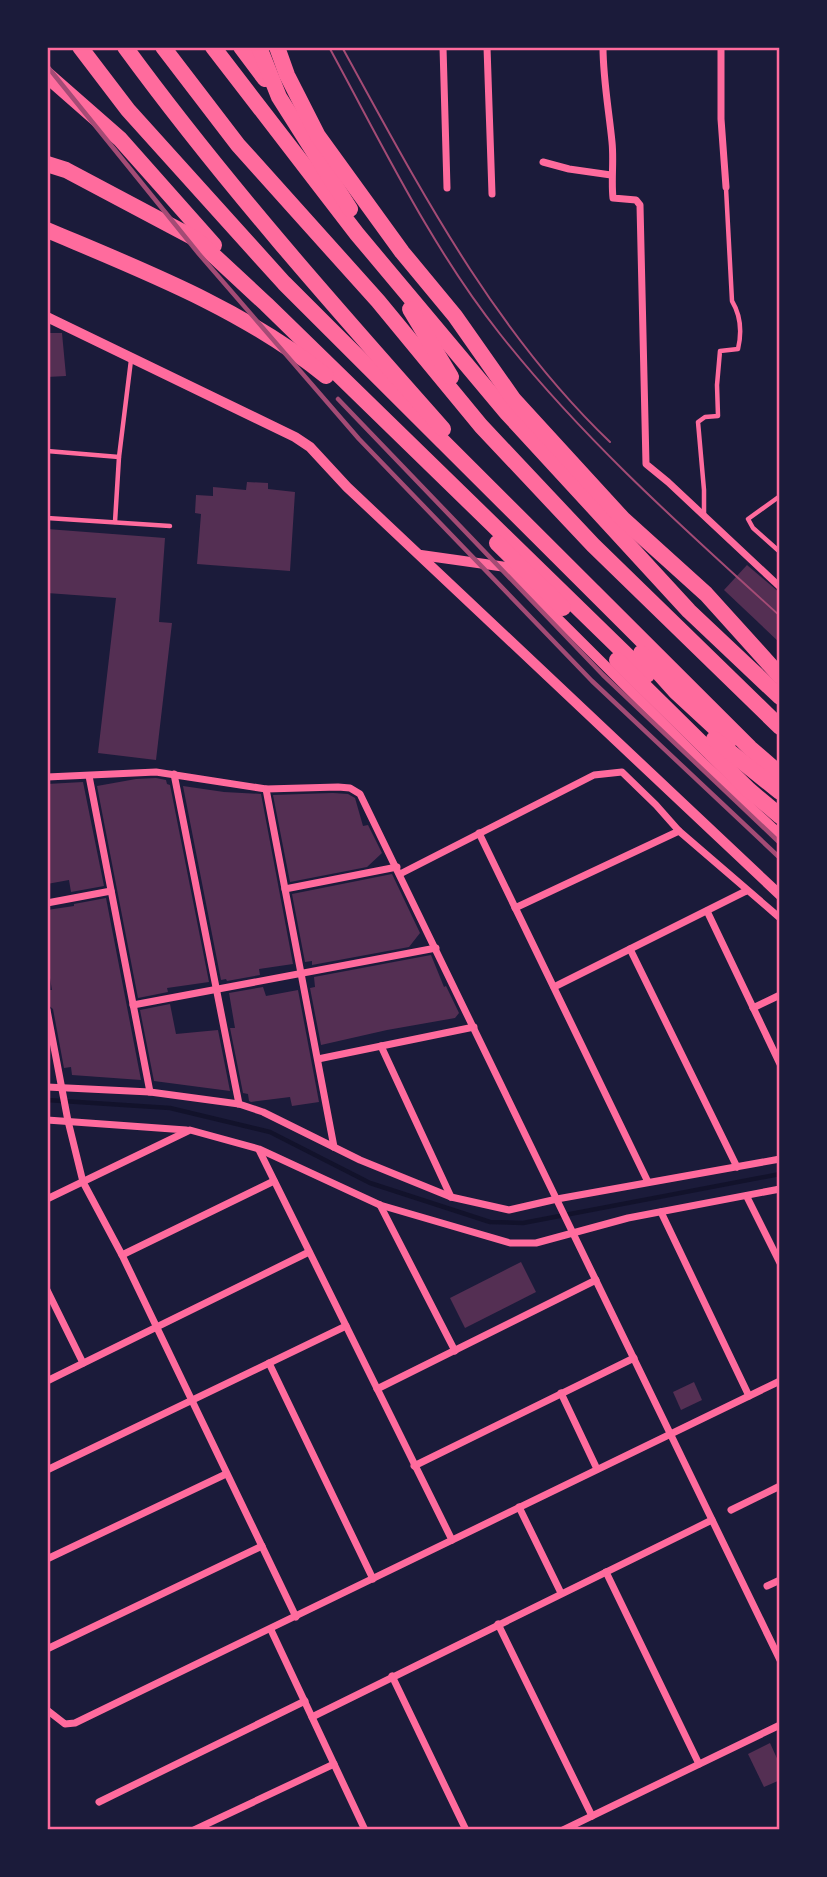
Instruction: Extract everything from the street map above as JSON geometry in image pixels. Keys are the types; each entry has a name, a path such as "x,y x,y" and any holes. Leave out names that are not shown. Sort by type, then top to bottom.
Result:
{"highway":[{"path":"80,47 128,110 284,283 750,748 780,774"},
{"path":"125,47 177,118 320,290 676,692 780,790"},
{"path":"163,47 238,145 378,301 481,426 593,545 780,727"},
{"path":"213,47 358,234 507,413 689,611 780,697"},
{"path":"241,47 313,148 481,426"},
{"path":"259,47 279,97"},
{"path":"279,47 287,75 318,136 402,252 455,316 514,400 623,519 706,594 780,676"},
{"path":"47,75 120,139 267,304"},
{"path":"47,164 66,170 196,239 267,304 710,735 780,790"},
{"path":"47,230 197,294 298,353 348,393 446,488 525,572 749,790 780,816"}],"street":[{"path":"443,47 447,188"},
{"path":"487,47 492,194"},
{"path":"603,47 607,115 612,144 613,198 619,201 636,200 639,205 644,459 649,468 704,514 780,587"},
{"path":"721,47 721,119 726,187"},
{"path":"544,162 569,169 611,175"},
{"path":"47,317 295,437 310,447 347,487 780,895"},
{"path":"421,555 506,567 702,762 780,835"},
{"path":"47,778 156,772 265,789 350,788 360,794 780,1660"},
{"path":"285,889 398,870 480,833 594,775 622,772 679,831 780,918"},
{"path":"174,774 239,1104"},
{"path":"89,776 150,1092"},
{"path":"265,789 334,1147"},
{"path":"515,908 679,831"},
{"path":"480,833 648,1182"},
{"path":"47,903 111,891"},
{"path":"554,988 746,891"},
{"path":"707,911 780,1064"},
{"path":"134,1005 436,948"},
{"path":"630,949 737,1167"},
{"path":"753,1008 780,995"},
{"path":"47,1010 67,1117 83,1182 122,1255 296,1617"},
{"path":"317,1059 474,1027"},
{"path":"381,1046 451,1197"},
{"path":"47,1087 62,1092 150,1092 239,1104 263,1111 360,1160 451,1197 509,1210 780,1159"},
{"path":"47,1120 67,1117 190,1130 259,1149 380,1205 510,1243 536,1243 572,1230 780,1189"},
{"path":"47,1199 190,1130"},
{"path":"259,1149 452,1540"},
{"path":"122,1255 274,1181"},
{"path":"747,1197 780,1263"},
{"path":"380,1205 455,1351"},
{"path":"661,1212 749,1396"},
{"path":"47,1381 309,1252"},
{"path":"377,1389 596,1280"},
{"path":"47,1290 83,1363"},
{"path":"47,1470 346,1326"},
{"path":"414,1466 634,1358"},
{"path":"269,1363 373,1578"},
{"path":"47,1710 65,1724 75,1723 780,1381"},
{"path":"561,1393 597,1469"},
{"path":"47,1559 226,1474"},
{"path":"731,1510 780,1486"},
{"path":"519,1507 561,1593"},
{"path":"313,1717 712,1520"},
{"path":"47,1649 262,1546"},
{"path":"606,1572 699,1764"},
{"path":"767,1586 780,1580"},
{"path":"498,1624 592,1816"},
{"path":"271,1630 362,1829"},
{"path":"392,1676 466,1830"},
{"path":"99,1802 305,1701"},
{"path":"563,1830 780,1725"},
{"path":"194,1830 334,1764"}],"lane":[{"path":"704,514 698,422 705,417 718,416 716,385 720,351 738,349 741,338 740,314 732,301 730,281 726,187"},
{"path":"115,522 131,356"},
{"path":"47,451 120,457"},
{"path":"780,496 748,519 780,552"},
{"path":"47,517 170,526"}],"building":[{"path":"47,333 62,333 66,376 47,377"},
{"path":"247,482 268,483 268,489 295,492 290,571 197,564 201,514 195,513 196,495 213,496 213,487 246,490"},
{"path":"47,529 165,538 159,622 172,623 156,760 98,753 116,598 47,593"},
{"path":"747,565 780,593 780,643 724,590"},
{"path":"156,778 166,780 170,785 209,982 167,988 168,992 138,998 97,786"},
{"path":"83,782 104,886 71,892 69,880 47,884 47,784"},
{"path":"183,786 261,794 293,964 259,969 260,975 221,980"},
{"path":"348,794 355,798 363,826 368,825 382,853 367,867 290,882 273,795"},
{"path":"392,874 420,933 409,947 312,965 312,961 305,962 292,894"},
{"path":"106,898 141,1080 72,1075 71,1067 64,1068 53,1009 47,1004 47,990 52,990 47,960 47,910"},
{"path":"431,955 444,987 446,986 459,1013 455,1018 321,1045 310,988 315,987 314,977"},
{"path":"263,987 266,996 298,990 319,1102 292,1106 290,1097 251,1102 248,1094 243,1093 230,1028 235,1028 229,993"},
{"path":"170,1004 176,1034 218,1030 230,1091 154,1081 140,1010"},
{"path":"521,1262 536,1292 465,1328 450,1298"},
{"path":"694,1382 702,1400 681,1410 673,1392"},
{"path":"770,1743 780,1765 780,1780 764,1787 748,1754"}],"waterway":[{"path":"47,1100 170,1108 270,1132 370,1183 490,1222 523,1223 780,1174"}],"tram line":[{"path":"329,47 430,231 475,301 500,334 599,445 670,515 780,616"},
{"path":"342,47 430,204 494,305 568,399 610,442"}],"railway":[{"path":"47,66 199,254 359,439 592,681 780,858"},
{"path":"338,399 603,675 780,843"}]}
